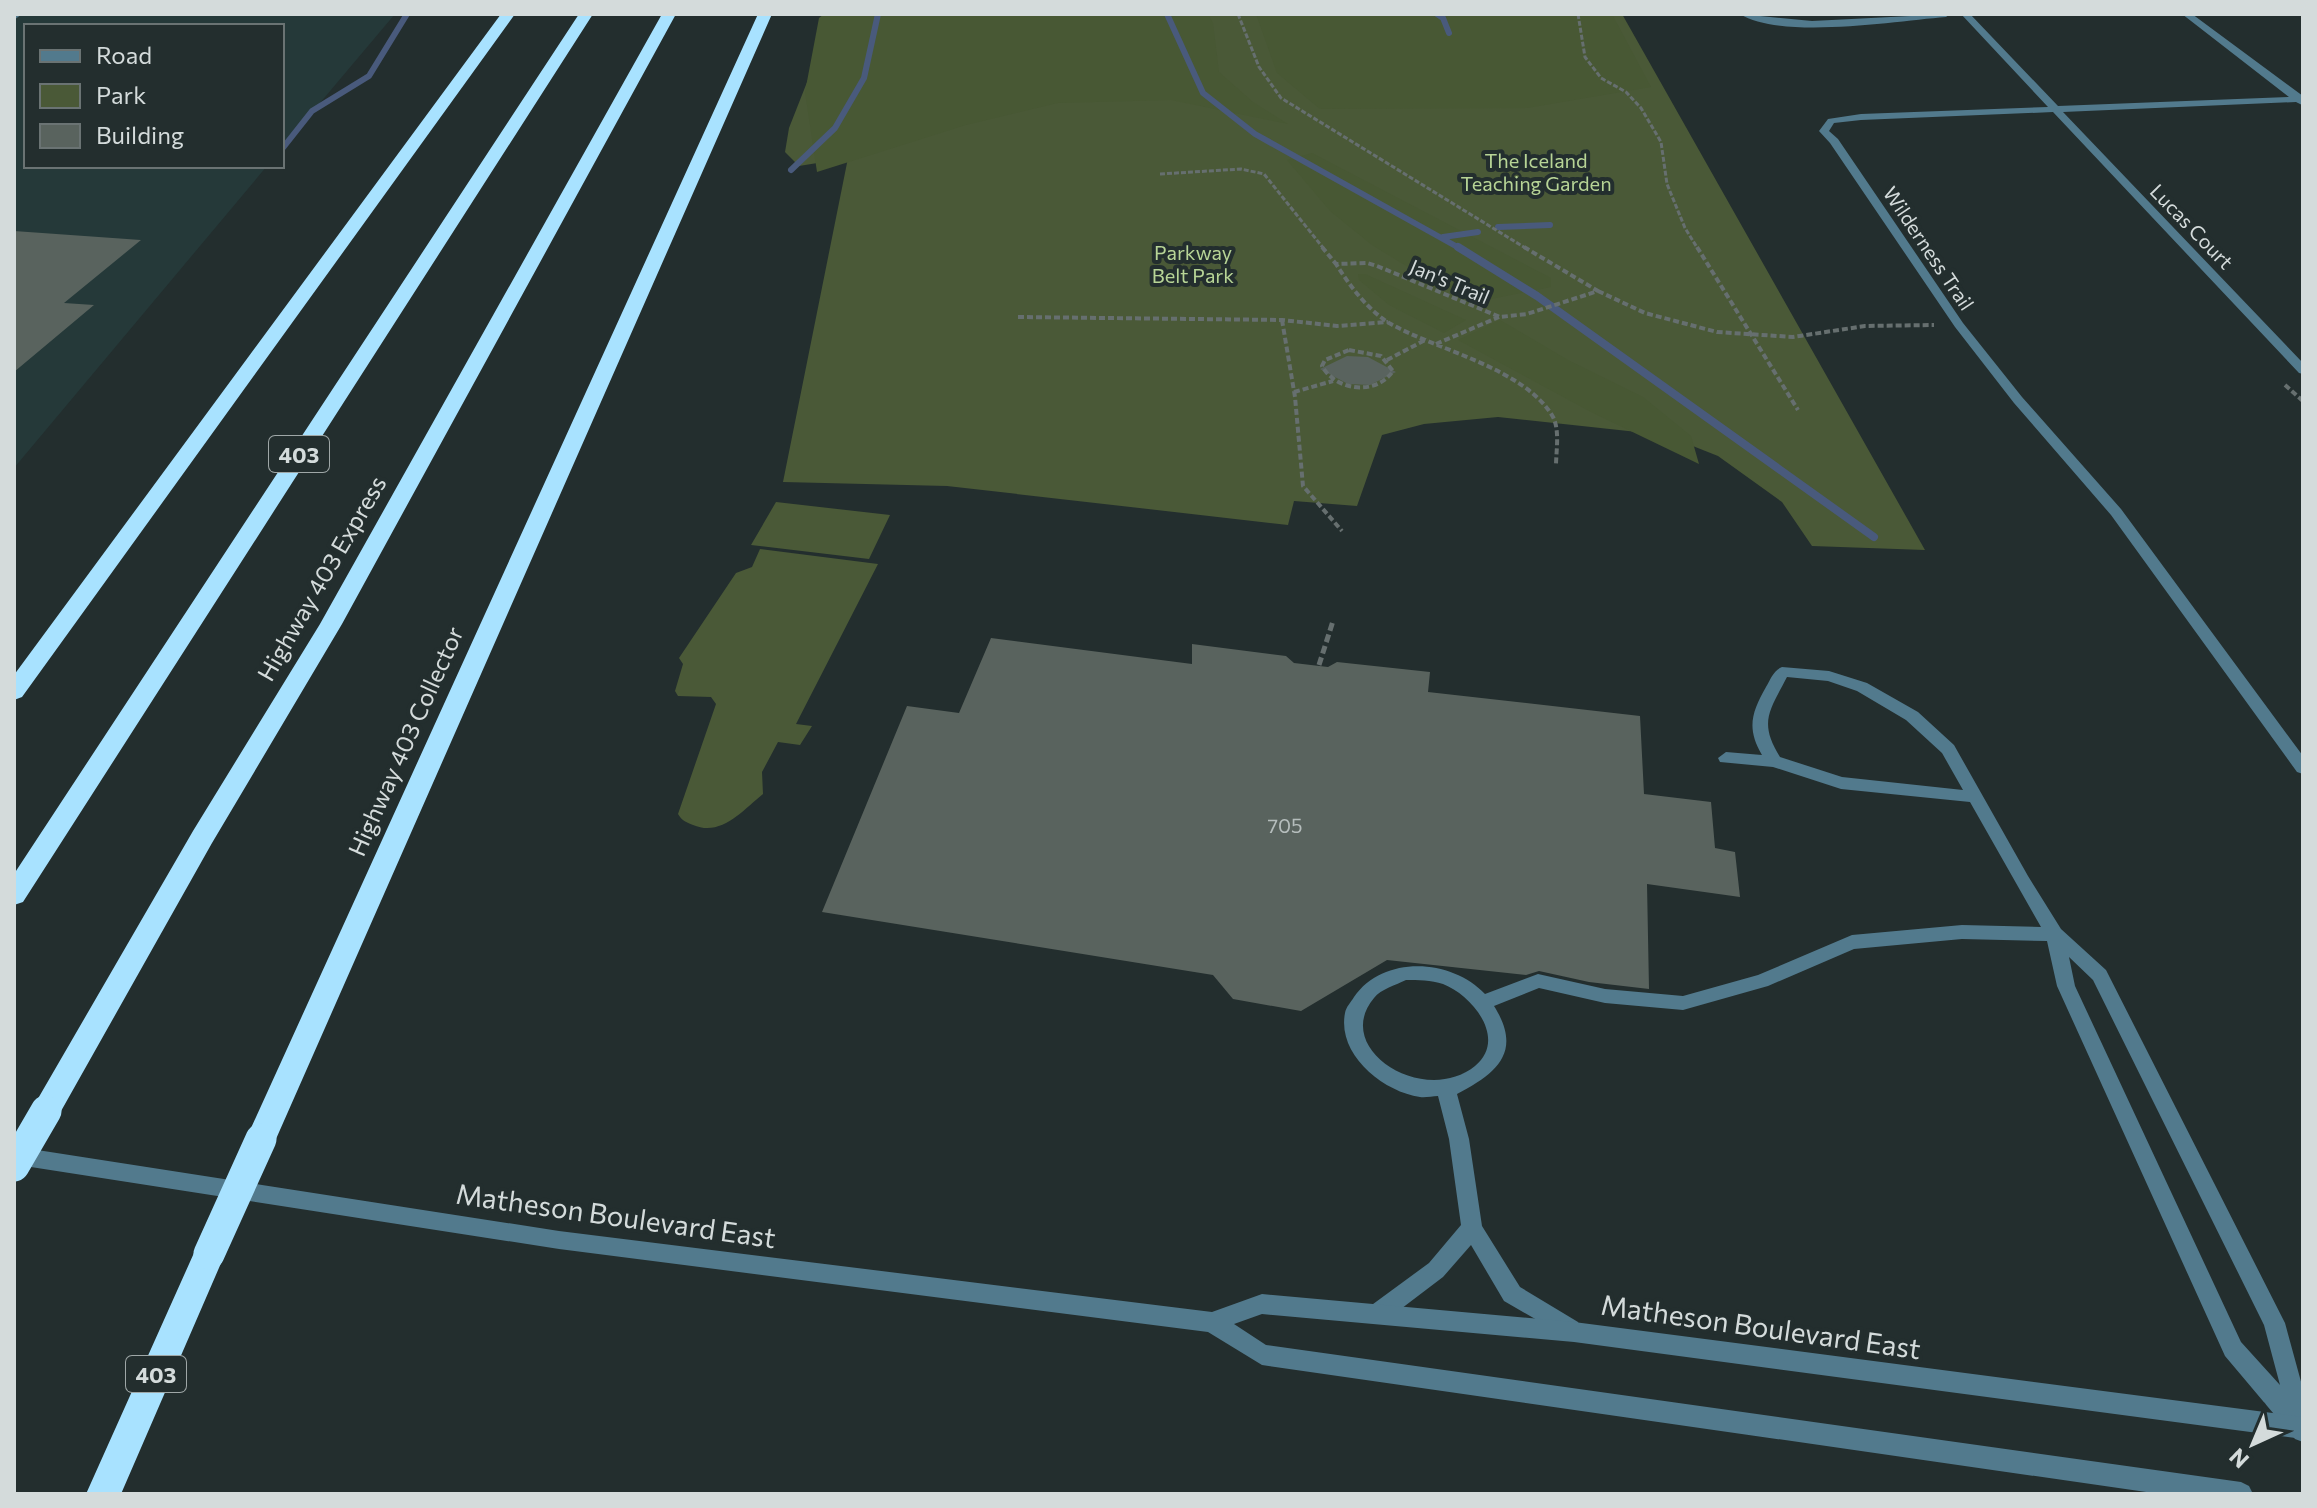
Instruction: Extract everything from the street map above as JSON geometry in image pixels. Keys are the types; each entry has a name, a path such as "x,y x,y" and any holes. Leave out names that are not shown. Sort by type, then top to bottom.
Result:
{"highway":[{"path":"14,692 508,14"},
{"name":"403","path":"14,895 586,14"},
{"name":"Highway 403 Express","path":"14,1166 202,838 331,624 669,14"},
{"name":"Highway 403 Collector","path":"103,1494 765,14"}],"street":[{"path":"1744,14 1795,22 1946,14"},
{"name":"Lucas Court","path":"1965,14 2303,370"},
{"path":"2186,14 2301,101"},
{"name":"Wilderness Trail","path":"2301,101 1861,117 1838,119 1824,127 1824,131 1834,141 1959,325 2018,400 2116,512 2303,768"},
{"path":"1774,761 1758,738 1757,724 1782,672 1829,676 1862,687 1912,716 1948,749 2055,934 2100,975 2274,1323 2303,1429"},
{"path":"1726,758 1774,761 1841,783 1976,797"},
{"path":"1483,1002 1538,981 1605,996 1683,1003 1762,981 1852,942 1962,932 2055,934"},
{"path":"2055,934 2066,986 2233,1349 2303,1429"},
{"path":"1404,973 1426,973 1448,978 1468,988 1483,1002 1496,1028 1494,1055 1484,1071 1467,1082 1446,1089 1423,1089 1400,1083 1372,1064 1355,1039 1352,1021 1357,1004 1368,989 1385,978 1404,973"},
{"path":"1446,1089 1459,1139 1472,1228 1512,1294 1574,1332"},
{"name":"Matheson Boulevard East","path":"14,1155 559,1240 1212,1322 1262,1355 2241,1494"},
{"path":"1377,1314 1436,1270 1472,1228"},
{"name":"Matheson Boulevard East","path":"1212,1322 1262,1304 1574,1332 2303,1429"}],"path":[{"path":"1238,14 1259,67 1281,98 1414,182 1598,291 1645,313 1682,325 1793,337 1865,326 1959,325"},
{"path":"1578,14 1585,57 1601,78 1626,92 1661,142 1667,184 1685,228 1798,410"},
{"path":"1160,174 1241,169 1264,174 1362,298 1389,322 1492,370 1541,402 1556,425 1556,466"},
{"name":"Jan's Trail","path":"1336,264 1367,263 1377,266 1500,317 1527,314 1598,291"},
{"path":"1018,317 1282,320 1337,326 1389,322"},
{"path":"1436,344 1500,317"},
{"path":"1282,320 1294,392 1303,486 1342,531"},
{"path":"1387,360 1428,339"},
{"path":"1339,352 1370,352 1387,360 1393,371 1385,382 1377,385 1356,387 1333,381 1323,372 1322,366 1339,352"},
{"path":"1294,392 1333,381"},
{"path":"1319,665 1333,621"}],"shaded area":[{"path":"14,14 395,14 284,146 284,24 24,24 24,168 265,168 14,468"}],"green space":[{"path":"824,14 1208,14 1213,23 1219,72 1253,102 1288,124 1171,100 1058,103 966,125 817,172 805,92 819,18"},
{"name":"Parkway Belt Park","path":"892,14 1622,14 1925,550 1812,546 1782,502 1718,456 1665,435 1498,417 1424,424 1382,435 1357,506 1294,501 1288,525 947,486 783,482 848,158 799,166 785,152 789,128 813,67"},
{"path":"1256,14 1612,14 1651,87 1527,108 1320,109 1277,73"},
{"path":"1312,153 1551,278 1551,287 1481,301 1413,270 1372,245 1330,211 1287,160"},
{"path":"1358,274 1365,274 1466,320 1444,333 1389,305 1359,280"},
{"path":"1500,320 1568,360 1643,397 1691,436 1699,464 1591,412 1458,340"},
{"path":"776,502 890,515 869,559 751,545"},
{"path":"760,549 878,564 796,724 812,726 800,745 778,742 762,772 763,794 731,820 713,828 703,828 686,822 678,814 716,704 711,697 678,696 675,691 683,664 679,658 736,573 752,567"}],"building":[{"path":"14,231 141,240 64,303 94,305 14,372"},
{"path":"1347,356 1368,357 1396,372 1370,385 1348,384 1320,369"},
{"path":"991,638 1192,664 1192,644 1286,656 1294,663 1328,667 1337,662 1430,672 1428,692 1640,716 1644,794 1711,802 1715,848 1735,852 1740,897 1647,884 1649,989 1589,982 1539,971 1526,975 1387,960 1301,1011 1233,999 1213,975 822,912 907,706 959,713"}],"waterway":[{"path":"284,146 312,111 369,76 407,14"},
{"path":"791,170 835,128 864,78 878,14"},
{"path":"1167,14 1203,93 1255,134 1461,249"},
{"path":"1437,14 1443,18 1449,33"},
{"path":"1498,227 1550,225"},
{"path":"1443,237 1478,232"},
{"path":"1458,247 1537,296 1874,537"}],"park label":[{"name":"The Iceland Teaching Garden","path":"1536,172"}]}
